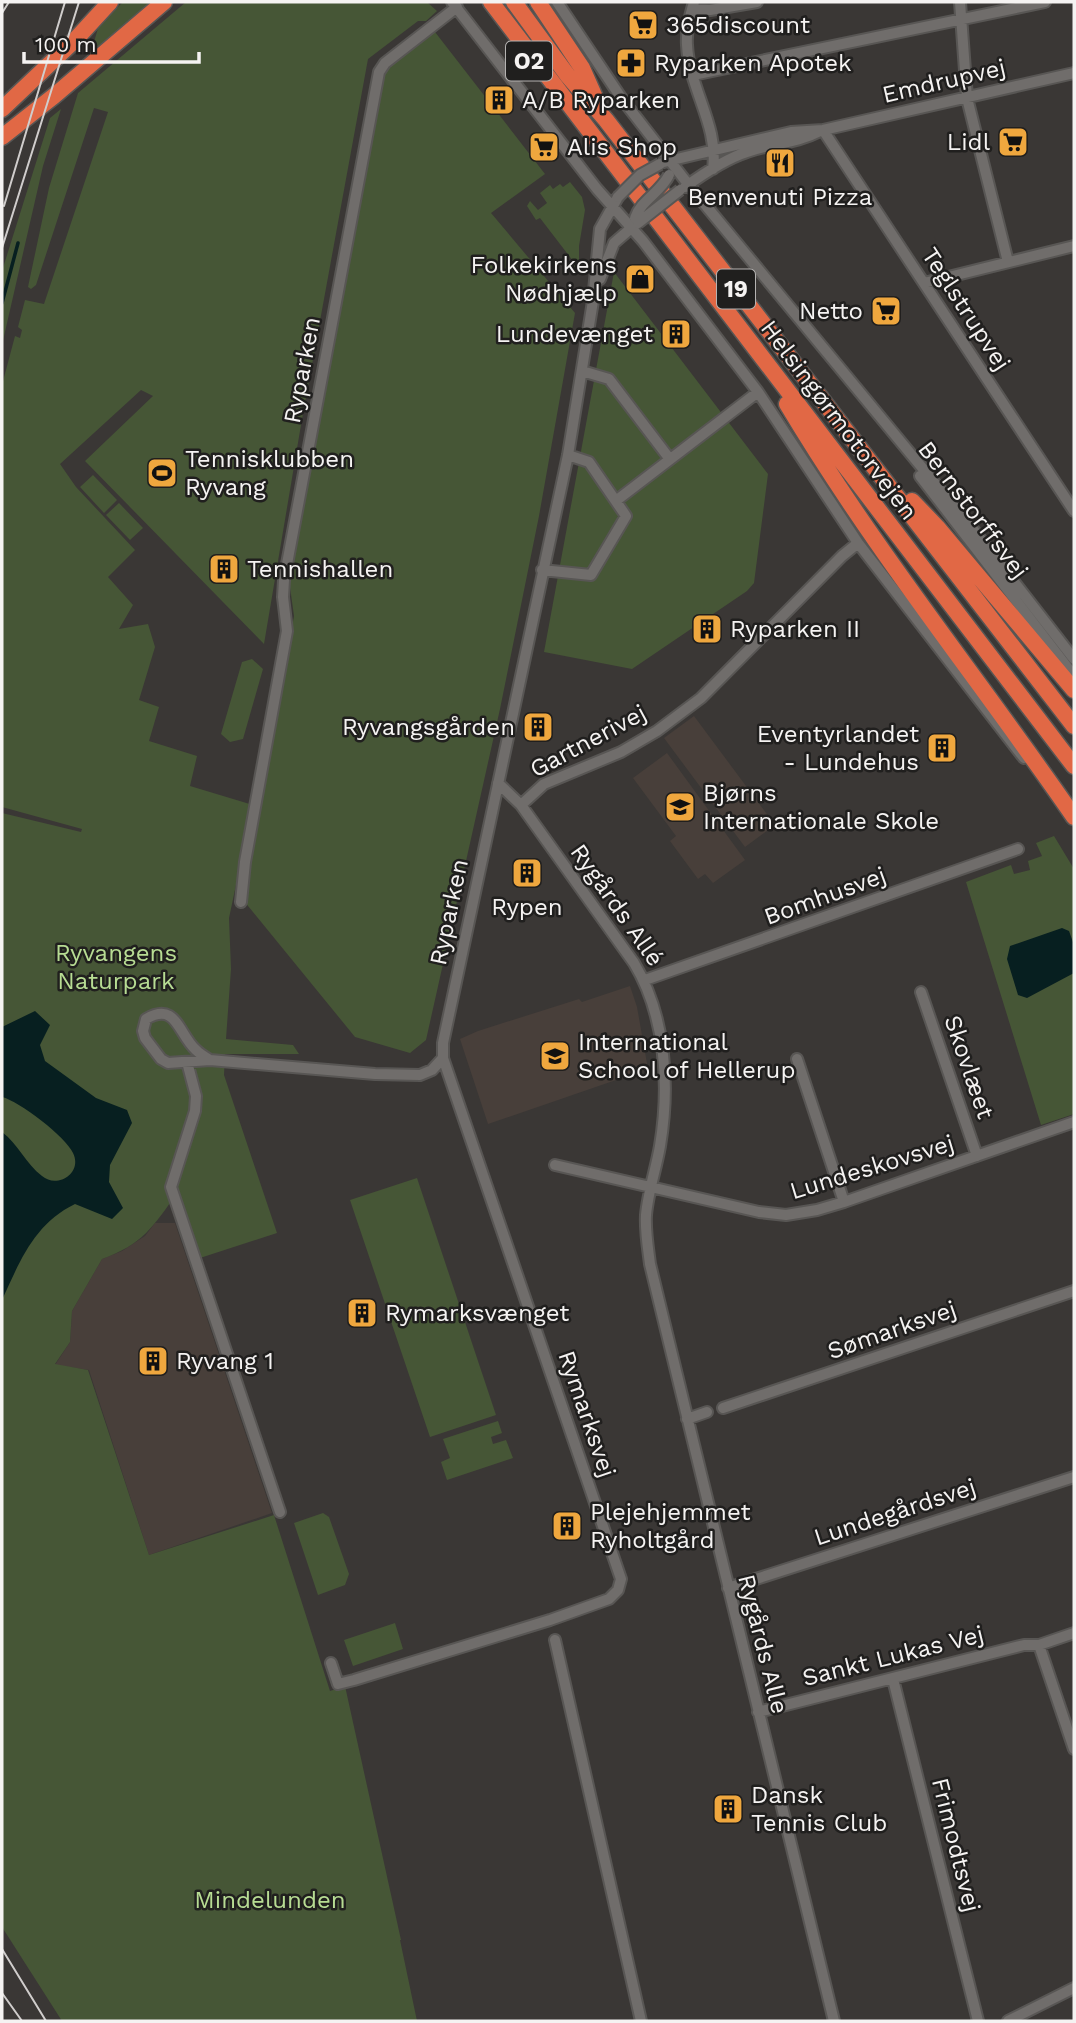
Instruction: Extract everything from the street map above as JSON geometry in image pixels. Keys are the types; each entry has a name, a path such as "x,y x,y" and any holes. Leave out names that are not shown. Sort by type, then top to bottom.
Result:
{"highway":[{"path":"2,109 76,39 110,2"},
{"path":"2,137 164,2"},
{"name":"O2","path":"479,2 580,120"},
{"name":"Helsingørmotorvejen","path":"491,2 1074,766"},
{"name":"Helsingørmotorvejen","path":"514,2 568,76 606,120 1074,726"},
{"name":"O2","path":"542,8 582,68 606,120"},
{"path":"750,342 813,448 862,523 976,677 1074,818"},
{"path":"867,457 937,527 1074,690"}],"street":[{"path":"557,2 684,187 976,533 1074,659"},
{"path":"713,169 716,150 693,75 687,46 688,23 693,5 710,10 757,2"},
{"path":"960,2 967,98 1007,262"},
{"path":"693,75 1045,2"},
{"path":"454,4 635,223 758,392 858,543 1010,741 1074,818"},
{"name":"Ryparken","path":"241,902 287,631 284,580 379,72 385,63 454,4"},
{"name":"Emdrupvej","path":"615,201 640,175 665,162 800,130 823,130 1074,73"},
{"name":"Emdrupvej","path":"635,223 684,187 746,152 803,140 823,130"},
{"name":"Teglstrupvej","path":"823,130 1074,511"},
{"path":"635,223 640,207 659,191 669,175 665,162"},
{"name":"Ryparken","path":"443,1058 443,1043 568,454 593,301 600,229 615,201"},
{"name":"Ryparken","path":"593,301 608,254 614,243 635,223"},
{"path":"924,283 1074,246"},
{"name":"Bernstorffsvej","path":"839,368 1074,676"},
{"path":"582,371 609,379 669,458"},
{"path":"617,500 758,392"},
{"path":"542,570 591,575 626,516 589,462 568,454"},
{"name":"Gartnerivej","path":"521,805 544,784 621,752 657,731 701,698 858,543"},
{"name":"Rygårds Allé","path":"498,783 521,805 645,980 659,1030 664,1069"},
{"name":"Bomhusvej","path":"645,980 1018,849"},
{"name":"Skovlæet","path":"921,992 977,1156"},
{"path":"210,1060 195,1049 173,1017 157,1013 146,1019 143,1031 145,1038 161,1059 168,1063 210,1060 375,1074 420,1075 432,1070 443,1058"},
{"name":"Rymarksvej","path":"331,1663 338,1684 550,1620 609,1599 618,1590 621,1579 443,1058"},
{"path":"797,1059 844,1202"},
{"path":"187,1062 197,1096 171,1187 280,1513"},
{"name":"Rygårds Alle","path":"664,1069 660,1145 646,1214 650,1264 835,2021"},
{"name":"Lundeskovsvej","path":"555,1165 732,1207 786,1215 844,1202 1074,1122"},
{"name":"Sømarksvej","path":"723,1408 1074,1291"},
{"path":"687,1419 707,1412"},
{"name":"Lundegårdsvej","path":"728,1588 1074,1477"},
{"name":"Sankt Lukas Vej","path":"758,1713 1024,1645 1039,1645 1074,1633"},
{"path":"555,1640 640,2021"},
{"path":"1039,1645 1074,1749"},
{"name":"Frimodtsvej","path":"892,1679 978,2021"},
{"path":"1009,2021 1074,1988"}],"shaded area":[{"path":"694,716 775,825 745,847 664,738"},
{"name":"Bjørns Internationale Skole","path":"667,753 745,860 713,883 705,874 698,879 670,841 676,836 633,778"},
{"name":"International School of Hellerup","path":"630,986 637,1007 648,1069 488,1124 460,1039 579,999 582,1002"},
{"path":"155,1223 175,1223 272,1513 149,1555 89,1370 55,1365 70,1342 72,1311 102,1259 122,1251 145,1236"}],"green space":[{"path":"123,2 152,2 90,55 99,25"},
{"path":"186,2 427,2 437,11 426,21 418,21 368,59 264,644 85,461 153,396 141,390 60,464 76,487 135,550 108,577 133,605 119,629 148,624 155,647 139,700 159,707 149,741 197,756 190,786 253,805 229,918 231,969 226,1039 293,1045 299,1054 225,1054 224,1075 277,1233 200,1258 177,1193 146,1233 128,1247 102,1259 72,1311 70,1342 55,1364 88,1370 149,1555 274,1515 330,1691 345,1686 417,2021 62,2021 2,1927 2,813 81,832 82,829 2,807 2,385 15,336 20,338 22,330 18,327 25,300 44,304 108,112 94,108 36,285 31,289 28,287 49,188 78,93"},
{"path":"435,32 545,174 491,213 575,313 539,516 500,709 426,1040 410,1053 355,1037 244,901 294,616 289,580 384,71"},
{"path":"61,109 43,166 2,345 2,271 50,118"},
{"path":"570,182 582,197 585,210 579,246 579,269 573,268 570,264 573,261 540,218 536,220 527,206 530,201 538,210 547,203 540,193 550,185 553,189"},
{"path":"614,272 768,474 754,583 747,591 632,669 544,652"},
{"path":"93,475 117,500 104,513 80,487"},
{"path":"119,503 143,528 130,540 106,515"},
{"path":"252,659 263,669 243,739 230,742 221,734 242,662"},
{"path":"1054,836 1074,869 1074,1114 1041,1125 966,882 1011,865 1014,874 1030,870 1028,861 1042,856 1036,843"},
{"path":"417,1178 496,1415 430,1437 350,1200"},
{"path":"498,1421 502,1433 491,1437 493,1444 506,1440 513,1458 447,1480 441,1462 450,1458 443,1439"},
{"path":"323,1513 329,1517 349,1574 345,1585 318,1595 294,1523"},
{"path":"395,1623 403,1649 353,1666 344,1640"}],"water":[{"path":"1062,928 1069,931 1074,945 1074,973 1027,998 1018,995 1007,959 1010,946"},
{"path":"35,1011 50,1025 40,1045 45,1061 96,1098 127,1110 132,1123 110,1165 109,1182 123,1208 112,1219 75,1204 61,1212 30,1245 2,1300 2,1132 31,1166 48,1180 67,1177 72,1172 75,1160 69,1146 52,1129 30,1112 2,1097 2,1027"}],"waterway":[{"path":"2,303 18,243"}],"tram line":[{"path":"2,13 9,2"},
{"path":"4,206 65,2"},
{"path":"2,248 79,2"},
{"path":"2,1949 46,2021"},
{"path":"2,1993 22,2021"}],"place":[{"name":"365discount","path":"643,25"},
{"name":"Ryparken Apotek","path":"631,63"},
{"name":"A/B Ryparken","path":"499,100"},
{"name":"Lidl","path":"1013,142"},
{"name":"Alis Shop","path":"544,147"},
{"name":"Benvenuti Pizza","path":"780,163"},
{"name":"Folkekirkens Nødhjælp","path":"640,279"},
{"name":"Netto","path":"886,311"},
{"name":"Lundevænget","path":"676,334"},
{"name":"Tennisklubben Ryvang","path":"162,473"},
{"name":"Tennishallen","path":"224,569"},
{"name":"Ryparken II","path":"707,629"},
{"name":"Ryvangsgården","path":"538,727"},
{"name":"Eventyrlandet - Lundehus","path":"942,748"},
{"name":"Bjørns Internationale Skole","path":"680,807"},
{"name":"Rypen","path":"527,873"},
{"name":"International School of Hellerup","path":"555,1056"},
{"name":"Rymarksvænget","path":"362,1313"},
{"name":"Ryvang 1","path":"153,1361"},
{"name":"Plejehjemmet Ryholtgård","path":"567,1526"},
{"name":"Dansk Tennis Club","path":"728,1809"}],"park label":[{"name":"Ryvangens Naturpark","path":"116,967"},
{"name":"Mindelunden","path":"270,1900"}]}
